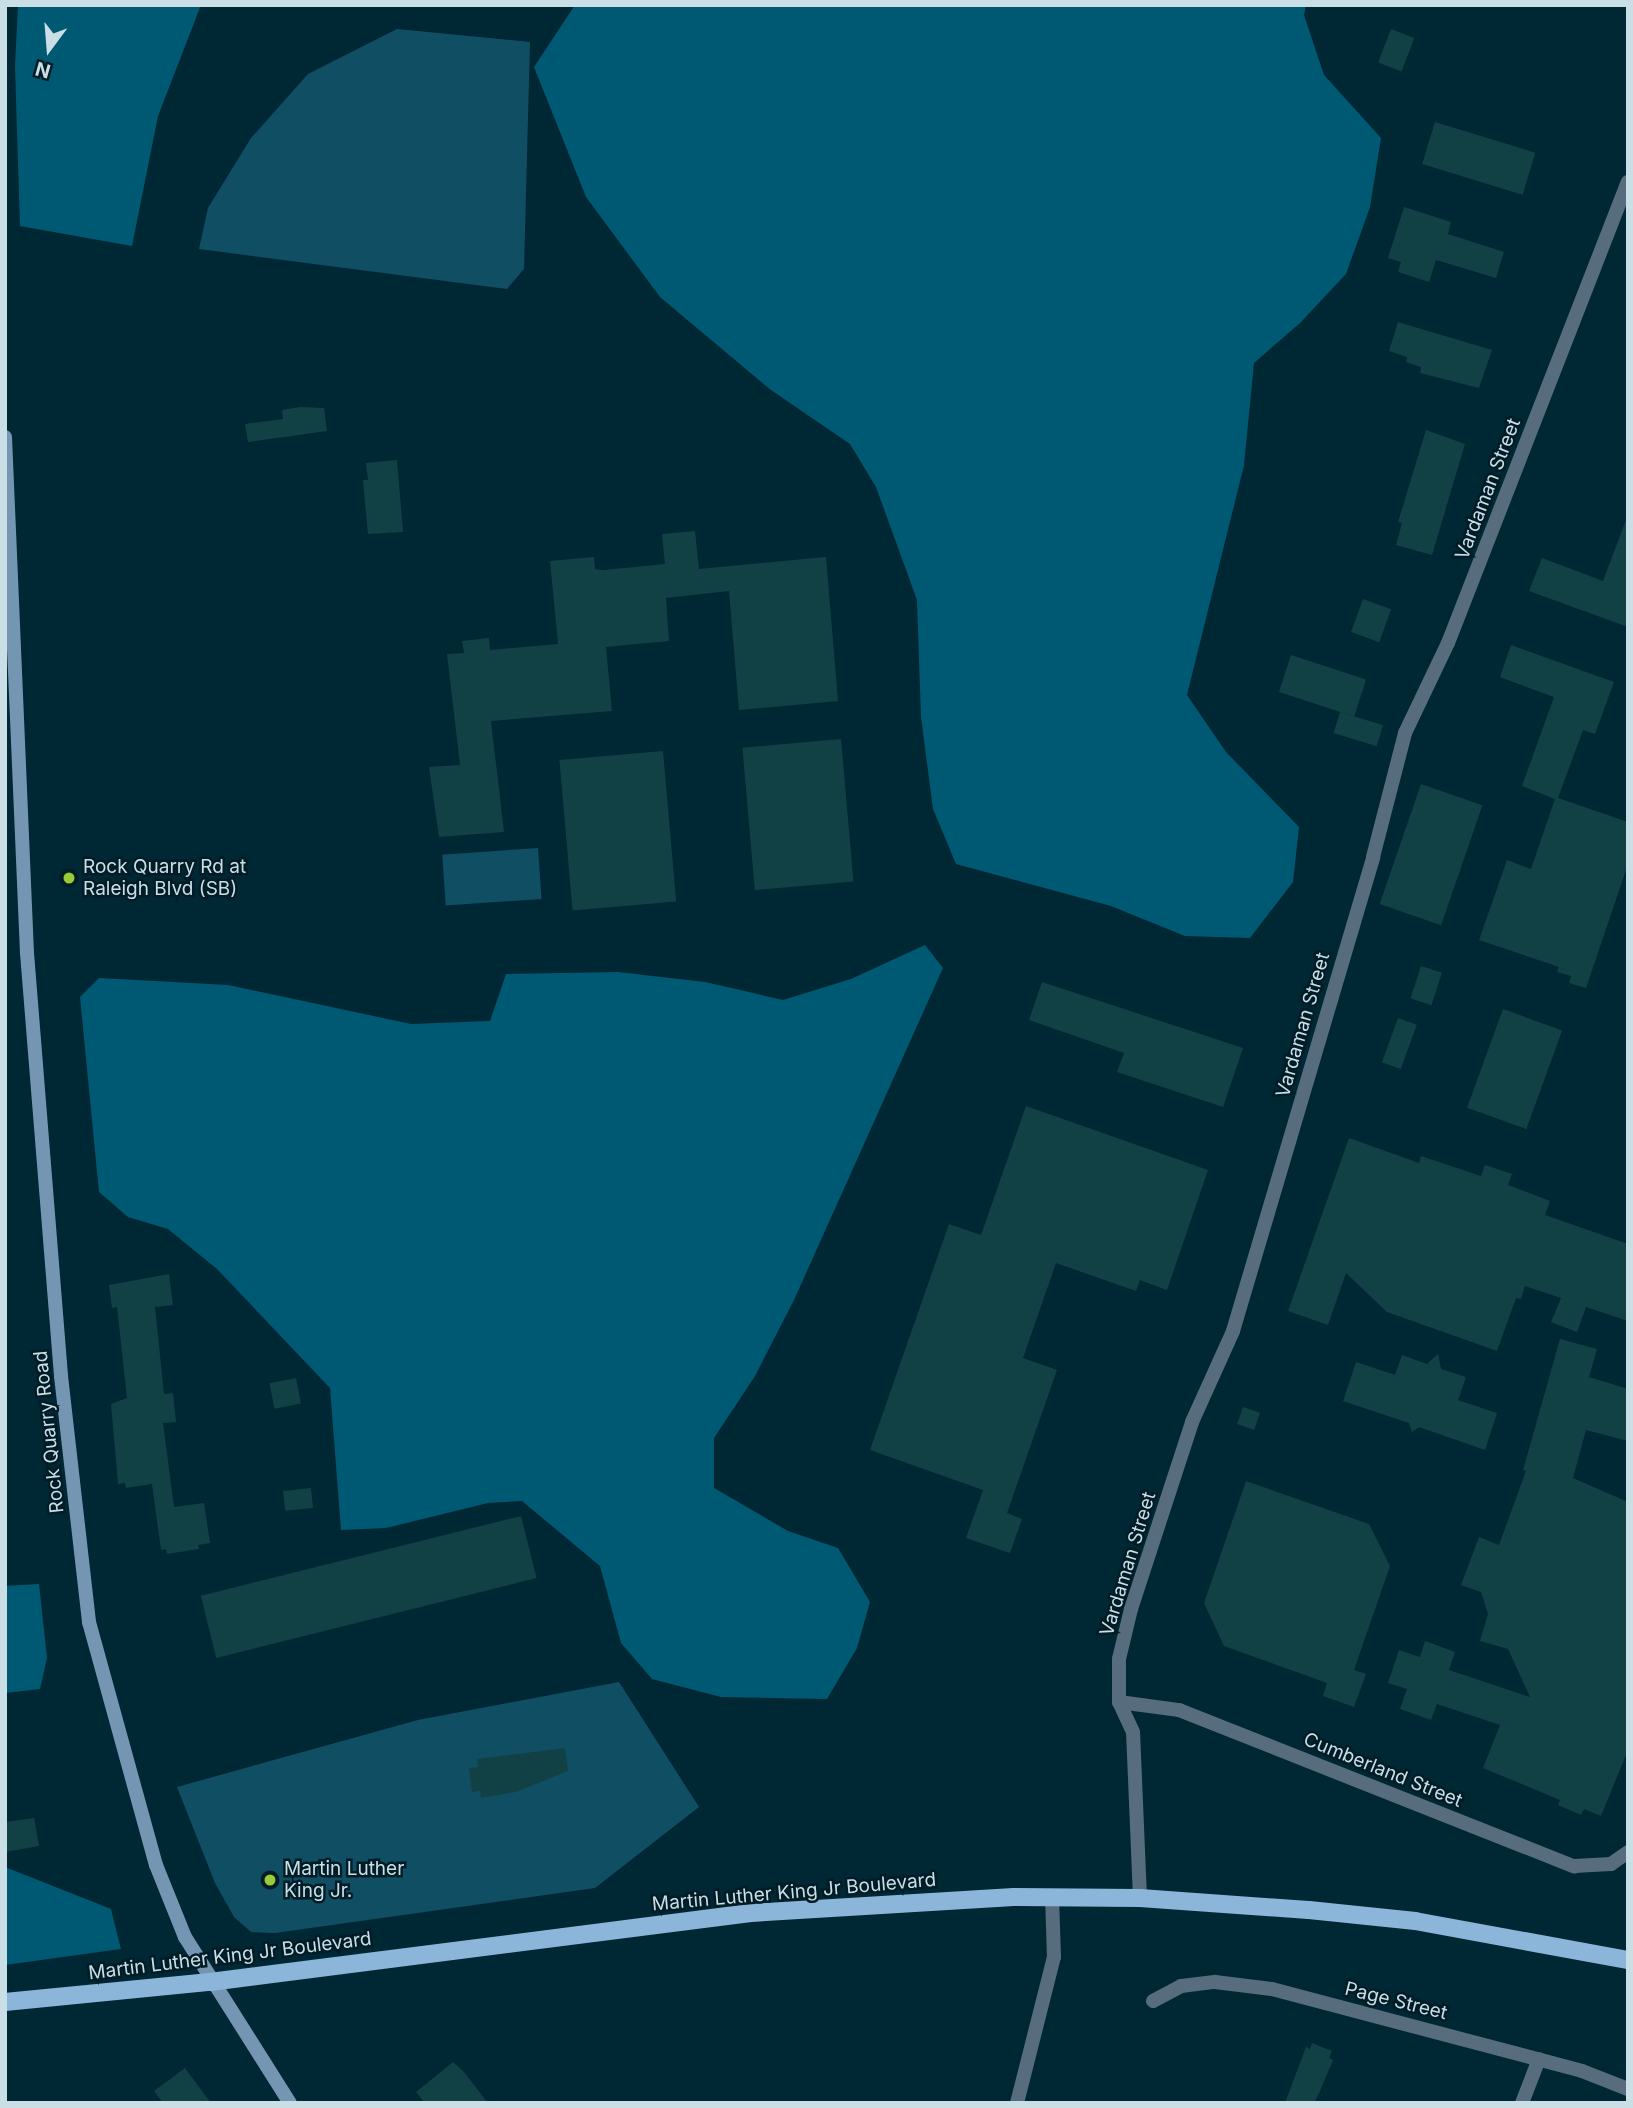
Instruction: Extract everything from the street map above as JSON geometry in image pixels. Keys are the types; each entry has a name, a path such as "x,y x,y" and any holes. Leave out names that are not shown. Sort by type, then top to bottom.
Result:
{"main road":[{"name":"Rock Quarry Road","path":"5,437 27,953 46,1200 89,1622 156,1865 185,1937 210,1982 290,2103"},
{"name":"Rock Quarry Road","path":"5,684 17,713"},
{"name":"Martin Luther King Jr Boulevard","path":"5,2002 210,1982 751,1913 907,1901 1140,1898 1415,1921 1628,1960"}],"street":[{"name":"Vardaman Street","path":"1140,1898 1133,1732 1119,1702 1119,1659 1131,1609 1192,1422 1233,1331 1373,857 1405,733 1448,643 1628,182"},
{"name":"Cumberland Street","path":"1119,1702 1179,1710 1574,1866 1611,1864 1628,1852"},
{"path":"1017,2103 1054,1957 1052,1898"},
{"name":"Page Street","path":"1153,2001 1181,1986 1238,1983 1539,2059 1628,2089"},
{"path":"1522,2103 1539,2059"}],"shaded area":[{"path":"18,5 201,5 158,116 132,246 20,226 15,66"},
{"path":"575,5 1306,5 1304,15 1324,75 1381,138 1370,207 1346,274 1300,323 1254,363 1244,465 1187,695 1226,752 1299,827 1293,882 1250,938 1185,936 1111,906 956,864 933,809 921,717 917,600 876,487 850,444 771,390 660,297 586,197 534,67"},
{"path":"397,29 530,42 524,269 507,289 199,249 208,208 251,138 308,74"},
{"path":"538,848 542,899 446,906 442,855"},
{"path":"925,945 943,968 794,1300 755,1376 714,1438 714,1488 788,1531 838,1548 870,1602 857,1648 827,1699 721,1697 652,1679 621,1643 600,1566 522,1501 488,1503 386,1528 341,1530 330,1388 217,1269 168,1229 128,1217 99,1192 80,997 99,978 228,985 411,1024 490,1021 506,974 618,972 705,982 783,1000 851,979"},
{"path":"39,1584 47,1658 40,1689 5,1693 5,1586"},
{"path":"619,1682 699,1807 595,1888 275,1933 251,1932 234,1917 215,1883 177,1787 418,1720"},
{"path":"5,1867 111,1909 121,1949 5,1965"}],"building":[{"path":"1391,29 1414,38 1401,72 1378,63"},
{"path":"1435,122 1535,153 1523,195 1422,164"},
{"path":"1404,207 1451,222 1448,234 1504,252 1496,278 1436,260 1429,282 1398,272 1401,262 1388,258"},
{"path":"1398,322 1492,350 1479,388 1420,373 1421,367 1406,362 1407,357 1389,351"},
{"path":"300,407 324,408 327,431 248,442 245,424 283,419 282,410"},
{"path":"1426,430 1465,444 1432,555 1396,545 1402,523 1398,522"},
{"path":"397,460 403,532 368,534 363,480 368,480 366,463"},
{"path":"1626,520 1628,627 1529,591 1542,558 1603,581"},
{"path":"695,531 699,569 826,557 838,701 739,710 729,591 666,598 669,641 606,647 612,711 491,721 504,832 439,837 429,767 460,765 447,654 464,653 462,641 489,638 490,650 558,644 550,561 594,557 595,569 604,570 665,564 662,534"},
{"path":"1363,599 1391,609 1379,642 1351,632"},
{"path":"1511,645 1614,682 1595,734 1583,730 1558,798 1628,822 1628,864 1586,988 1569,983 1571,976 1557,972 1559,967 1479,940 1507,860 1531,869 1555,799 1522,786 1554,697 1500,677"},
{"path":"1291,655 1366,679 1354,717 1279,692"},
{"path":"1340,712 1383,725 1377,746 1334,733"},
{"path":"841,739 853,881 755,890 742,748"},
{"path":"663,751 676,901 573,910 559,760"},
{"path":"1421,784 1482,805 1441,925 1380,904"},
{"path":"1421,966 1442,973 1431,1005 1410,998"},
{"path":"1042,982 1243,1048 1223,1107 1117,1072 1124,1053 1029,1020"},
{"path":"1503,1009 1562,1031 1526,1129 1467,1108"},
{"path":"1398,1018 1417,1025 1401,1069 1382,1062"},
{"path":"1026,1106 1208,1170 1167,1290 1140,1280 1136,1291 1056,1263 1023,1358 1057,1370 1007,1513 1022,1519 1010,1553 966,1538 983,1490 870,1450 949,1224 981,1235"},
{"path":"1349,1138 1419,1163 1421,1156 1481,1176 1485,1165 1512,1174 1508,1185 1550,1201 1545,1215 1628,1244 1628,1321 1586,1307 1577,1332 1551,1322 1561,1298 1525,1286 1521,1299 1516,1298 1497,1351 1387,1312 1346,1273 1328,1325 1288,1311"},
{"path":"169,1274 173,1305 155,1307 164,1394 173,1393 176,1422 163,1423 174,1507 204,1503 210,1543 198,1545 199,1549 167,1554 166,1549 161,1550 152,1484 126,1488 125,1483 118,1484 111,1404 127,1398 117,1307 112,1308 109,1285"},
{"path":"1560,1339 1597,1349 1589,1377 1628,1389 1628,1441 1586,1430 1573,1478 1628,1502 1628,1750 1601,1816 1584,1809 1581,1815 1558,1805 1560,1800 1483,1768 1500,1725 1437,1704 1431,1720 1400,1709 1407,1689 1388,1683 1399,1650 1420,1657 1425,1641 1455,1652 1449,1670 1530,1697 1508,1649 1480,1641 1488,1614 1481,1592 1461,1585 1479,1537 1499,1545 1526,1471 1523,1470"},
{"path":"1438,1354 1441,1369 1466,1377 1458,1400 1497,1413 1485,1450 1419,1427 1412,1432 1409,1423 1343,1401 1356,1362 1395,1375 1402,1355 1427,1364"},
{"path":"296,1378 301,1404 274,1409 269,1383"},
{"path":"1243,1407 1260,1413 1254,1430 1237,1424"},
{"path":"1246,1481 1369,1524 1390,1566 1354,1670 1366,1674 1354,1707 1323,1696 1327,1683 1224,1646 1204,1603"},
{"path":"311,1488 313,1508 285,1511 283,1491"},
{"path":"521,1516 536,1578 216,1658 201,1596"},
{"path":"565,1748 568,1771 516,1792 481,1798 480,1791 472,1792 469,1768 478,1767 477,1759"},
{"path":"34,1818 39,1846 5,1852 5,1822"},
{"path":"1312,2043 1332,2051 1329,2058 1333,2060 1320,2091 1314,2103 1285,2103 1306,2047 1310,2049"},
{"path":"453,2062 488,2103 425,2103 416,2092"},
{"path":"185,2068 211,2103 163,2103 154,2091"}],"place":[{"name":"Rock Quarry Rd at Raleigh Blvd (SB)","path":"69,878"},
{"name":"Martin Luther King Jr.","path":"270,1880"}]}
